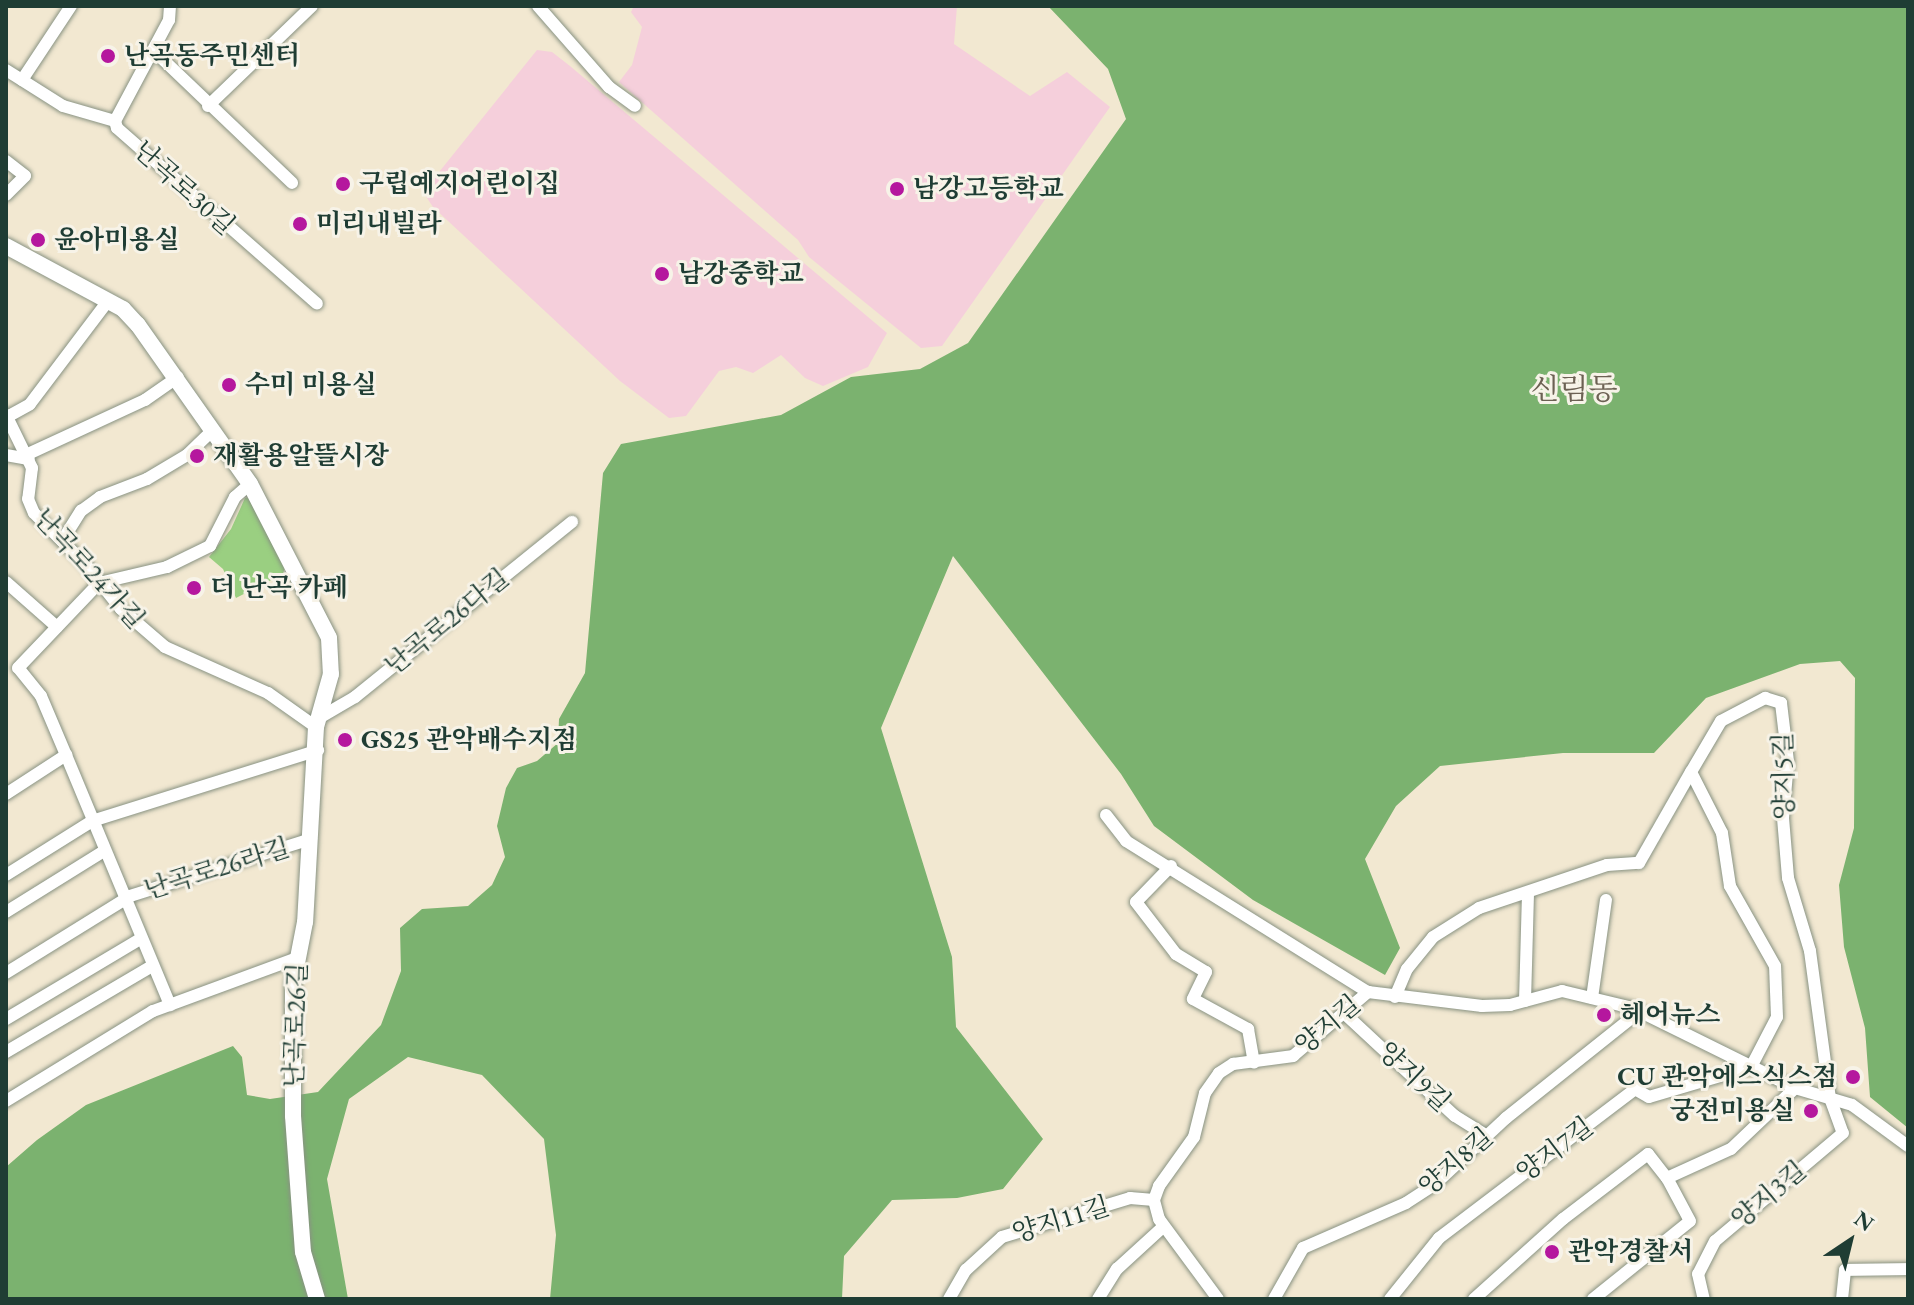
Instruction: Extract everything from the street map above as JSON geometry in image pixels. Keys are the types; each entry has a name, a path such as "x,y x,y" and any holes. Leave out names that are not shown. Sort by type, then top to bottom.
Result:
{"street":[{"path":"22,80 71,6"},
{"name":"난곡로30길","path":"170,6 154,51 115,121 317,304"},
{"path":"208,106 312,6"},
{"path":"538,6 609,87 635,106"},
{"path":"154,51 208,106 292,183"},
{"path":"6,70 63,106 115,121"},
{"path":"6,161 25,176 6,195"},
{"name":"난곡로26길","path":"6,246 108,301 138,325 178,377 250,484 329,638 331,674 318,722 311,839 297,958 293,1116 303,1252 317,1299"},
{"path":"28,457 7,416 30,404 108,301"},
{"path":"6,455 28,457 145,400 178,377"},
{"path":"62,541 81,511 100,497 147,479 187,455 213,430"},
{"name":"난곡로24가길","path":"28,457 28,499 34,513 99,583 165,647 268,693 318,722"},
{"path":"123,900 41,696 18,668 99,583 167,567 210,546 235,497 250,484"},
{"name":"난곡로26다길","path":"318,722 355,697 572,522"},
{"path":"6,582 57,627"},
{"name":"양지5길","path":"1691,772 1721,721 1765,698 1781,703 1788,762 1783,818 1788,878 1810,951 1830,1098"},
{"path":"6,875 92,821 318,750"},
{"path":"6,794 66,755"},
{"path":"1691,772 1722,833 1730,886 1775,966 1777,1017 1751,1067"},
{"name":"양지길","path":"1395,997 1407,969 1433,937 1479,908 1607,865 1639,863 1691,772"},
{"name":"양지길","path":"1106,815 1126,841 1171,866 1228,909 1368,992 1482,1006 1525,1001 1562,991 1592,998 1639,1012 1795,1088 1852,1105 1908,1146"},
{"name":"난곡로26라길","path":"6,973 123,900 311,839"},
{"path":"6,912 104,851"},
{"path":"1171,866 1136,902 1176,954 1206,972 1193,999 1248,1029 1254,1062"},
{"path":"1525,1001 1528,892"},
{"name":"난곡로26라길","path":"123,900 170,1005"},
{"path":"1592,998 1606,900"},
{"path":"6,1019 140,939"},
{"path":"6,1101 119,1028 170,1005 297,958"},
{"path":"6,1052 152,966"},
{"name":"양지길","path":"1154,1200 1194,1137 1205,1093 1219,1073 1233,1064 1293,1056 1368,992"},
{"name":"양지8길","path":"1274,1299 1303,1248 1406,1203 1454,1169 1487,1136 1639,1012"},
{"name":"양지9길","path":"1344,1013 1455,1116 1487,1136"},
{"name":"양지7길","path":"1390,1299 1439,1238 1635,1089 1649,1097 1751,1067"},
{"path":"1667,1178 1731,1149 1795,1088"},
{"name":"양지3길","path":"1704,1299 1698,1274 1715,1241 1843,1133 1830,1098"},
{"path":"1474,1299 1563,1219 1648,1154 1667,1178 1690,1221 1593,1299"},
{"name":"양지11길","path":"949,1299 966,1270 1002,1237 1130,1198 1154,1200"},
{"path":"1154,1200 1163,1227 1218,1299"},
{"path":"1098,1299 1117,1269 1163,1227"},
{"path":"1842,1299 1845,1270 1908,1269"}],"shaded area":[{"name":"남강고등학교","path":"634,6 957,6 954,44 1030,96 1067,72 1110,107 942,346 921,348 809,257 798,240 619,82 632,65 642,27 631,12"},
{"name":"남강중학교","path":"537,50 552,52 570,66 887,333 868,367 823,386 805,378 781,355 753,373 736,367 719,371 686,416 669,418 620,381 433,207 423,192"}],"green space":[{"path":"1048,6 1908,6 1908,1128 1870,1097 1865,1028 1844,947 1839,885 1854,828 1855,678 1840,661 1800,664 1706,698 1654,753 1563,753 1440,766 1396,806 1365,859 1400,948 1385,975 1253,900 1154,826 1121,774 953,556 881,728 952,957 956,1027 1043,1139 1003,1189 957,1198 892,1200 844,1256 842,1299 550,1299 556,1235 544,1139 482,1075 408,1057 349,1099 327,1179 348,1299 6,1299 6,1167 37,1140 86,1105 233,1046 242,1057 247,1095 270,1099 318,1092 381,1025 401,971 400,928 422,909 468,906 492,885 505,857 497,826 506,788 517,768 537,761 558,743 559,719 585,673 603,473 621,444 781,415 851,377 920,369 968,343 1126,119 1108,69"},
{"path":"245,498 251,498 285,567 283,574 236,598 223,569 209,557 231,529"}],"place":[{"name":"난곡동주민센터","path":"108,56"},
{"name":"구립예지어린이집","path":"343,184"},
{"name":"남강고등학교","path":"897,189"},
{"name":"미리내빌라","path":"300,224"},
{"name":"윤아미용실","path":"38,240"},
{"name":"남강중학교","path":"662,274"},
{"name":"수미 미용실","path":"229,385"},
{"name":"재활용알뜰시장","path":"197,456"},
{"name":"더 난곡 카페","path":"194,588"},
{"name":"GS25 관악배수지점","path":"345,740"},
{"name":"헤어뉴스","path":"1604,1015"},
{"name":"CU 관악에스식스점","path":"1853,1077"},
{"name":"궁전미용실","path":"1811,1111"},
{"name":"관악경찰서","path":"1552,1252"}],"district":[{"name":"신림동","path":"1574,389"}]}
